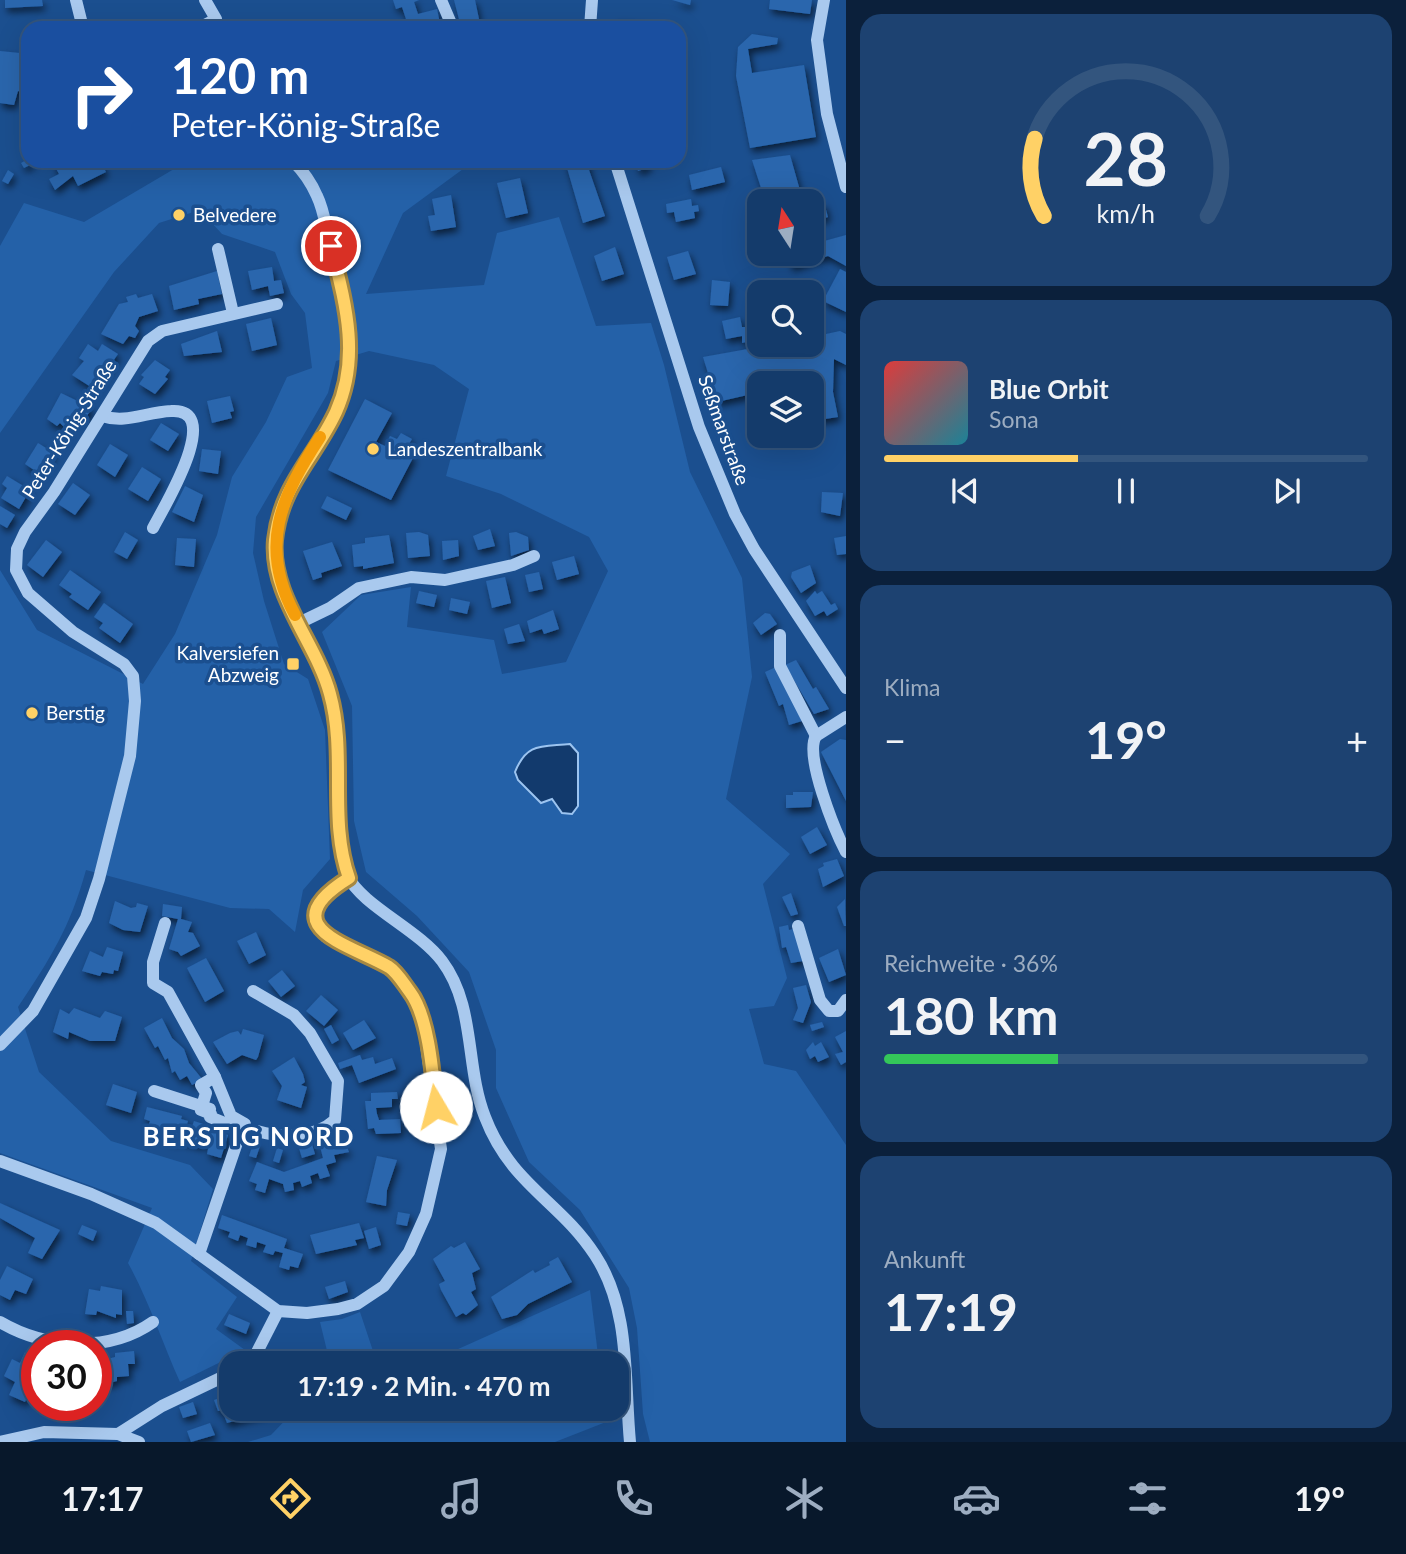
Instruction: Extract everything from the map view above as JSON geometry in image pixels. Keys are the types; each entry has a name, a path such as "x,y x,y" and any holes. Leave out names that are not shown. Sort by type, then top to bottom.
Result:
{"street":[{"path":"76,0 81,21"},
{"path":"205,0 216,19 212,21"},
{"path":"441,0 450,21"},
{"path":"590,21 592,0"},
{"path":"824,0 817,40 827,114 846,187"},
{"path":"299,168 319,199 350,335 349,365 335,414 292,481 281,506 275,544 285,592 330,693 340,744 339,842 349,878 362,893 425,941 443,962 457,986 483,1115 500,1151 527,1185 577,1232 595,1255 614,1290 623,1330 630,1442"},
{"name":"Seßmarstraße","path":"617,168 699,427 735,514 754,550 846,688"},
{"path":"218,249 233,313"},
{"name":"Peter-König-Straße","path":"0,1045 33,1011 86,918 99,879 130,756 135,701 133,676 124,664 74,632 28,593 16,570 17,550 25,532 148,341 162,331 277,304"},
{"path":"102,416 117,421 173,410 184,413 192,424 194,440 153,528"},
{"path":"299,623 330,608 359,588 411,577 445,580 534,556"},
{"path":"780,635 780,666 816,736"},
{"path":"846,717 816,736 812,742 812,759 824,792 831,825 846,852"},
{"path":"0,1161 91,1194 156,1223 278,1311 307,1313 338,1309 357,1304 384,1286 409,1252 426,1214 441,1149 423,1024 412,995 391,969 326,937 316,919 318,902 327,892 349,878"},
{"path":"165,923 153,962 153,983 168,992 215,1077 231,1116 256,1136 257,1131 283,1138 326,1128 335,1120 339,1100 338,1081 310,1033 293,1015 253,991"},
{"path":"798,926 820,1000 829,1011 838,1011 846,1000"},
{"path":"215,1077 201,1085 206,1093 201,1110 211,1114 210,1117 242,1127"},
{"path":"154,1091 231,1116"},
{"path":"199,1254 242,1127"},
{"path":"258,1351 278,1311"},
{"path":"0,1321 16,1331 67,1345 133,1336 153,1322"},
{"path":"118,1434 162,1406 219,1379"},
{"path":"0,1442 44,1432 118,1434 139,1442"}],"shaded area":[{"path":"174,168 464,168 403,213 366,294 484,285 497,233 559,217 596,326 651,323 690,472 742,578 752,677 726,799 790,854 763,884 787,978 774,1006 749,1009 764,1064 796,1071 846,1145 846,1442 650,1442 643,1414 637,1328 629,1288 580,1210 529,1162 496,1088 496,1050 469,972 417,916 366,872 354,821 352,706 322,632 361,595 411,587 407,627 494,640 502,674 566,662 608,571 589,537 501,494 446,476 469,389 434,365 369,351 336,361 328,393 256,517 253,553 264,601 284,664 308,679 325,730 330,859 303,890 295,932 269,909 230,908 86,870 58,942 18,1007 39,1072 111,1141 190,1165 213,1189 191,1261 237,1297 216,1329 245,1350 219,1351 219,1363 180,1382 128,1263 152,1208 0,1153 0,570 37,630 143,684 175,634 217,535 232,477 266,422 287,377 312,368 305,313 291,294 275,252 222,234 200,210 159,223 114,272 0,433 0,246 24,203 84,222"},
{"path":"570,744 578,753 578,806 572,814 562,813 552,799 541,803 518,780 515,772 530,751 543,746"},
{"path":"590,1290 598,1351 454,1351"},
{"path":"360,1312 373,1351 327,1351 320,1322 342,1319"},
{"path":"284,1421 606,1422 555,1442 248,1442 271,1435"}],"building":[{"path":"5,0 42,0 43,6 5,8"},
{"path":"393,0 419,0 414,2 418,14 437,9 440,21 407,21 402,7 396,9"},
{"path":"454,0 475,0 479,19 459,21"},
{"path":"672,0 691,0 690,5"},
{"path":"770,0 812,0 810,14 769,9"},
{"path":"752,34 778,38 777,44 748,49 752,73 804,65 816,137 750,148 736,76 738,47"},
{"path":"0,51 20,53 21,92 18,91 14,105 0,103"},
{"path":"790,155 800,189 761,189 752,160"},
{"path":"721,167 725,182 692,190 689,175"},
{"path":"56,168 104,168 106,172 78,186 73,176 55,190 49,179 59,174"},
{"path":"567,168 588,168 605,216 583,223"},
{"path":"8,170 14,174 8,184 2,181"},
{"path":"520,178 528,213 506,218 497,183"},
{"path":"451,195 456,227 431,231 428,216 435,215 432,199"},
{"path":"691,199 692,206 698,205 699,211 694,212 695,218 676,222 674,212 667,213 666,204"},
{"path":"846,235 846,266 828,256 824,257 824,241"},
{"path":"615,247 624,274 602,281 594,256"},
{"path":"688,251 696,274 674,280 667,257"},
{"path":"272,267 274,281 281,280 284,293 270,296 268,286 252,290 248,271"},
{"path":"840,269 846,272 846,312 824,299"},
{"path":"217,271 222,294 198,299 199,304 174,310 169,286"},
{"path":"712,280 730,282 728,306 710,305"},
{"path":"136,294 138,298 152,294 158,311 139,317 135,326 139,331 135,338 129,336 123,344 101,334 119,304 128,302 126,297"},
{"path":"740,317 742,327 747,327 747,342 742,343 742,336 726,339 722,321"},
{"path":"271,318 277,345 252,351 246,324"},
{"path":"217,331 222,352 184,356 181,344"},
{"path":"840,331 846,334 846,365 834,359 833,392 838,417 824,419 824,371 747,371 747,395 717,402 703,357 747,349 747,357 824,357 824,334"},
{"path":"88,344 98,351 102,344 118,354 94,389 72,375 84,361 79,358"},
{"path":"155,360 170,370 165,377 168,379 155,394 139,384 144,377 141,375"},
{"path":"61,393 92,408 85,419 75,412 64,427 47,419"},
{"path":"230,396 234,411 230,412 232,418 212,423 207,401"},
{"name":"Landeszentralbank","path":"365,399 392,413 376,442 385,446 390,436 397,439 401,433 412,439 405,451 414,456 391,500 328,470"},
{"path":"161,423 179,434 168,451 150,440"},
{"path":"38,443 54,453 40,474 25,464"},
{"path":"110,444 128,455 115,477 97,465"},
{"path":"202,449 221,451 218,474 199,471"},
{"path":"142,467 161,479 148,501 128,489"},
{"path":"7,476 30,490 19,509 1,498 7,488 2,484"},
{"path":"73,483 90,495 75,515 58,504"},
{"path":"185,486 203,495 194,522 172,512"},
{"path":"822,492 843,493 840,516 821,512"},
{"path":"327,496 352,508 346,520 321,508"},
{"path":"0,506 15,515 7,528 0,524"},
{"path":"490,529 495,546 478,550 473,536"},
{"path":"125,532 138,540 127,559 114,552"},
{"path":"419,532 428,535 430,556 408,558 406,533"},
{"path":"516,532 528,537 529,550 511,556 509,533"},
{"path":"389,535 394,563 363,569 363,566 354,567 352,545 365,543 365,538"},
{"path":"846,536 846,554 837,555 834,538"},
{"path":"177,538 196,539 194,567 175,565"},
{"path":"46,540 62,552 43,577 27,565"},
{"path":"458,540 459,556 443,560 442,541"},
{"path":"332,542 342,566 321,573 322,577 313,580 303,551"},
{"path":"574,556 579,574 557,580 552,562"},
{"path":"810,565 816,583 801,593 791,577 792,572"},
{"path":"70,570 101,592 88,610 69,597 72,594 59,585"},
{"path":"539,572 543,589 529,592 525,575"},
{"path":"505,577 511,603 492,608 486,581"},
{"path":"419,591 437,595 434,607 416,603"},
{"path":"815,591 817,594 822,591 831,605 835,603 838,609 827,616 824,611 815,616 806,601"},
{"path":"451,598 470,602 467,614 449,610"},
{"path":"104,603 133,624 120,643 99,628 103,623 94,617"},
{"path":"553,610 559,629 544,634 542,629 530,633 527,621"},
{"path":"765,613 770,614 777,624 761,635 753,623"},
{"path":"519,624 525,641 508,644 504,629"},
{"path":"796,660 829,709 814,714 785,665"},
{"path":"776,667 802,721 789,725 783,704 779,706 765,672"},
{"path":"840,739 846,740 846,801 821,752"},
{"path":"793,792 813,792 811,807 786,808 786,795 793,795"},
{"path":"817,827 827,845 810,854 801,837"},
{"path":"837,859 844,876 823,887 818,869 824,866 823,863"},
{"path":"791,893 798,914 791,916 782,897"},
{"path":"845,899 846,926 844,926 837,907"},
{"path":"115,901 131,908 136,907 137,903 148,906 140,932 123,930 109,923"},
{"path":"163,904 182,907 181,919 192,922 188,932 193,933 200,946 181,956 169,949 178,919 162,916"},
{"path":"788,925 789,930 794,929 803,961 791,963 786,947 782,948 779,927"},
{"path":"256,932 266,955 249,964 237,941"},
{"path":"107,947 123,952 118,971 114,970 113,974 102,972 100,976 82,971 90,951 103,957"},
{"path":"838,949 846,975 829,982 819,958"},
{"path":"206,958 224,991 205,1002 187,968"},
{"path":"282,970 295,986 281,997 268,981"},
{"path":"806,985 811,1002 803,1023 793,1020 798,1008 793,988"},
{"path":"321,995 338,1010 324,1026 306,1011"},
{"path":"74,1008 100,1018 105,1011 122,1017 115,1041 90,1041 69,1032 68,1039 53,1032 60,1009 69,1014"},
{"path":"162,1018 172,1038 184,1049 189,1063 203,1080 192,1085 187,1076 180,1080 175,1071 172,1073 168,1058 165,1060 158,1046 155,1048 144,1028"},
{"path":"364,1020 376,1038 353,1050 343,1033"},
{"path":"822,1022 824,1027 812,1031 810,1025"},
{"path":"331,1025 339,1040 332,1044 324,1029"},
{"path":"243,1029 264,1035 258,1057 256,1060 242,1055 227,1064 213,1042 238,1031 241,1035"},
{"path":"846,1031 846,1062 841,1065 835,1054 843,1052 835,1037"},
{"path":"813,1042 815,1046 821,1042 829,1057 818,1062 815,1056 810,1059 806,1050"},
{"path":"360,1055 362,1060 373,1057 375,1064 392,1058 396,1069 359,1083 352,1065 340,1069 338,1063"},
{"path":"294,1057 305,1082 301,1085 307,1087 301,1108 277,1100 282,1086 272,1071"},
{"path":"113,1084 137,1092 131,1113 106,1105"},
{"path":"397,1092 398,1099 392,1099 392,1107 376,1108 379,1120 400,1119 401,1133 376,1134 374,1128 368,1129 365,1101 371,1101 371,1093"},
{"path":"147,1107 182,1116 181,1119 188,1121 186,1128 191,1130 194,1121 222,1130 221,1133 228,1135 221,1158 207,1154 209,1144 204,1142 202,1146 175,1139 174,1142 167,1139 169,1132 163,1130 161,1136 146,1132 150,1121 144,1119"},
{"path":"338,1140 341,1148 347,1147 349,1152 334,1155 336,1162 326,1165 330,1176 320,1179 318,1173 310,1176 312,1183 302,1187 300,1181 293,1183 294,1190 285,1192 283,1184 269,1179 265,1193 255,1190 257,1184 249,1181 257,1162 284,1172 323,1158 320,1146"},
{"path":"311,1141 315,1154 302,1158 298,1145"},
{"path":"253,1144 260,1146 256,1158 249,1156"},
{"path":"277,1148 283,1150 279,1163 273,1161"},
{"path":"377,1156 397,1160 387,1190 386,1206 366,1202"},
{"path":"0,1203 60,1230 42,1259 28,1253 35,1238 0,1218"},
{"path":"398,1212 410,1214 407,1226 396,1224"},
{"path":"222,1215 287,1239 284,1248 303,1254 298,1268 290,1266 289,1270 279,1267 283,1253 275,1251 273,1255 263,1252 266,1245 257,1242 256,1248 246,1245 248,1238 240,1235 238,1241 228,1237 230,1232 218,1228"},
{"path":"359,1223 364,1238 355,1240 357,1245 316,1254 310,1235"},
{"path":"82,1225 97,1231 93,1241 78,1234"},
{"path":"376,1227 381,1245 369,1249 364,1231"},
{"path":"465,1242 480,1269 472,1273 476,1289 471,1292 478,1305 466,1315 463,1313 456,1317 441,1290 439,1284 445,1281 433,1259 451,1246 454,1248"},
{"path":"558,1257 572,1282 528,1304 517,1315 502,1319 491,1297 533,1270 535,1273 550,1265 549,1262"},
{"path":"7,1266 33,1279 26,1294 15,1290 10,1300 0,1295 0,1280"},
{"path":"345,1281 348,1292 329,1299 325,1287"},
{"path":"101,1286 122,1290 122,1315 116,1314 116,1318 97,1311 96,1315 85,1314 89,1289 100,1291"},
{"path":"126,1311 133,1311 134,1323 127,1324"},
{"path":"229,1314 250,1323 246,1334 224,1325"},
{"path":"134,1351 135,1364 128,1364 129,1376 117,1377 117,1381 112,1382 112,1358 115,1357 115,1353"},
{"path":"12,1359 20,1363 21,1361 21,1400 9,1395 15,1382 4,1376"},
{"path":"219,1398 219,1411 218,1411 214,1400"},
{"path":"193,1402 197,1414 183,1418 179,1407"},
{"path":"210,1423 215,1435 191,1442 187,1431"}],"slow traffic":[{"path":"295,615 285,592 275,544 281,506 292,481 320,437"}],"place":[{"name":"Belvedere","path":"179,215"},
{"name":"Landeszentralbank","path":"373,449"},
{"name":"Kalversiefen Abzweig","path":"293,664"},
{"name":"Berstig","path":"32,713"}],"district":[{"name":"BERSTIG NORD","path":"249,1137"}],"route":[{"path":"331,246 350,335 349,365 344,391 335,414 292,481 281,506 275,544 285,592 330,693 340,744 339,842 349,878 327,892 318,902 316,919 326,937 391,969 412,995 423,1024 436,1107"}]}
